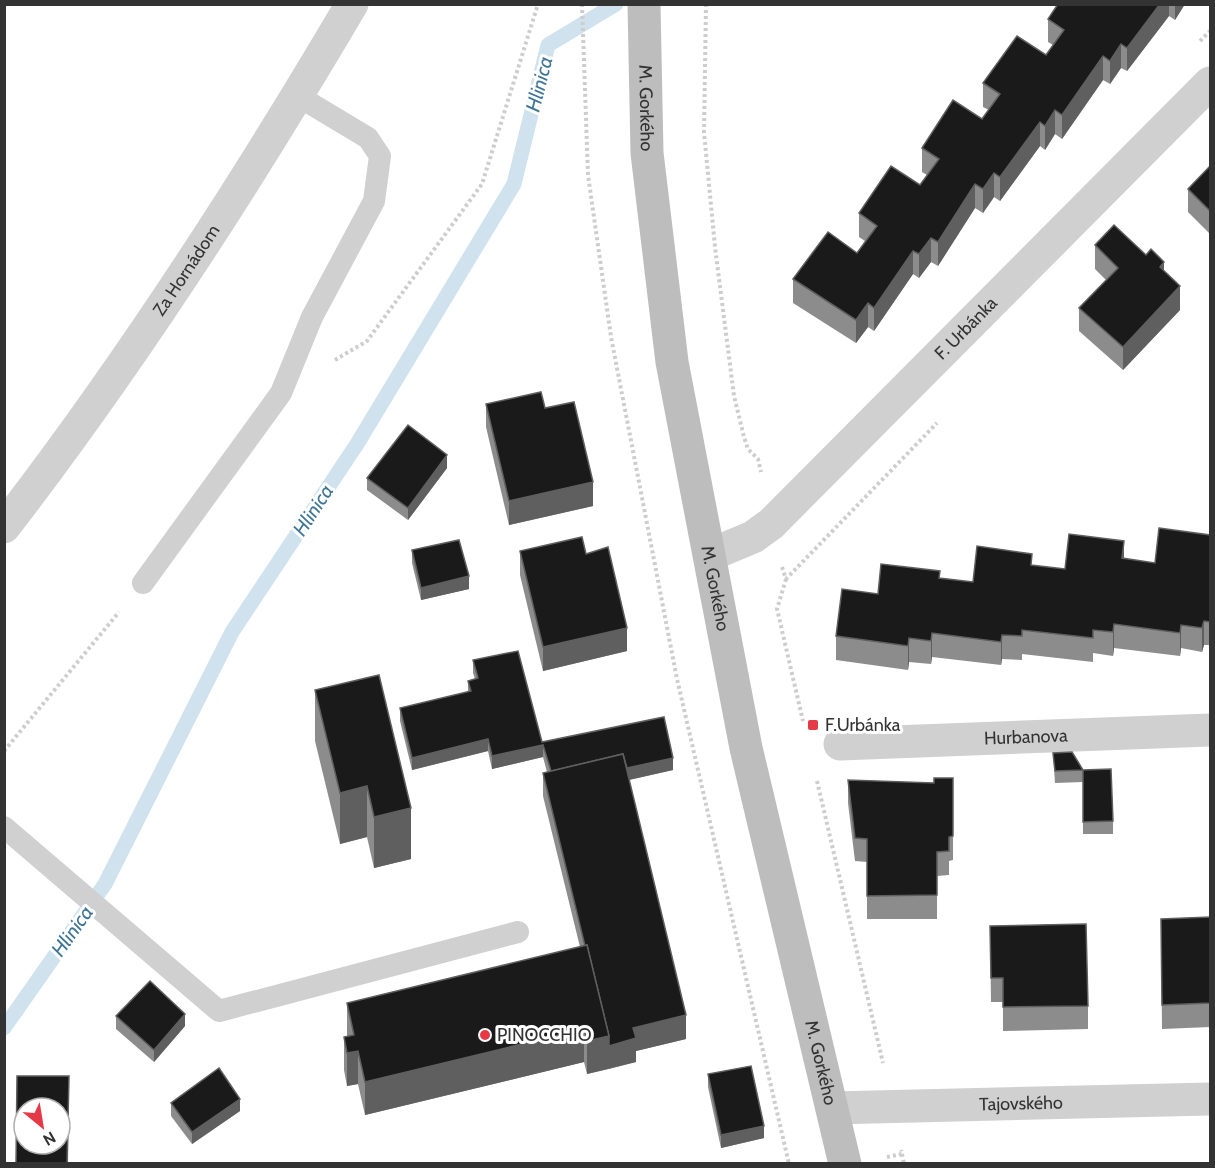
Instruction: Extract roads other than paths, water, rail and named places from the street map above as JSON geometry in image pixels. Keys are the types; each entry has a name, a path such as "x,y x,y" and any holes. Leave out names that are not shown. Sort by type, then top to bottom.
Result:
{"main road":[{"name":"M. Gorkého","path":"644,4 647,153 672,362 746,748 845,1164"}],"street":[{"name":"Za Hornádom","path":"4,526 152,322 298,96 352,4"},
{"name":"F. Urbánka","path":"710,555 753,537 771,524 1210,83"},
{"name":"Hurbanova","path":"840,744 1210,730"},
{"name":"Tajovského","path":"831,1108 1210,1099"}],"lane":[{"path":"143,583 281,393 312,317 374,201 380,156 368,138 298,96"},
{"path":"4,827 219,1011 518,932"}],"waterway":[{"name":"Hlinica","path":"4,1028 105,884 232,632 357,444 514,184 548,45 616,4"}],"place":[{"name":"F.Urbánka","path":"813,725"},
{"name":"PINOCCHIO","path":"485,1035"}]}
